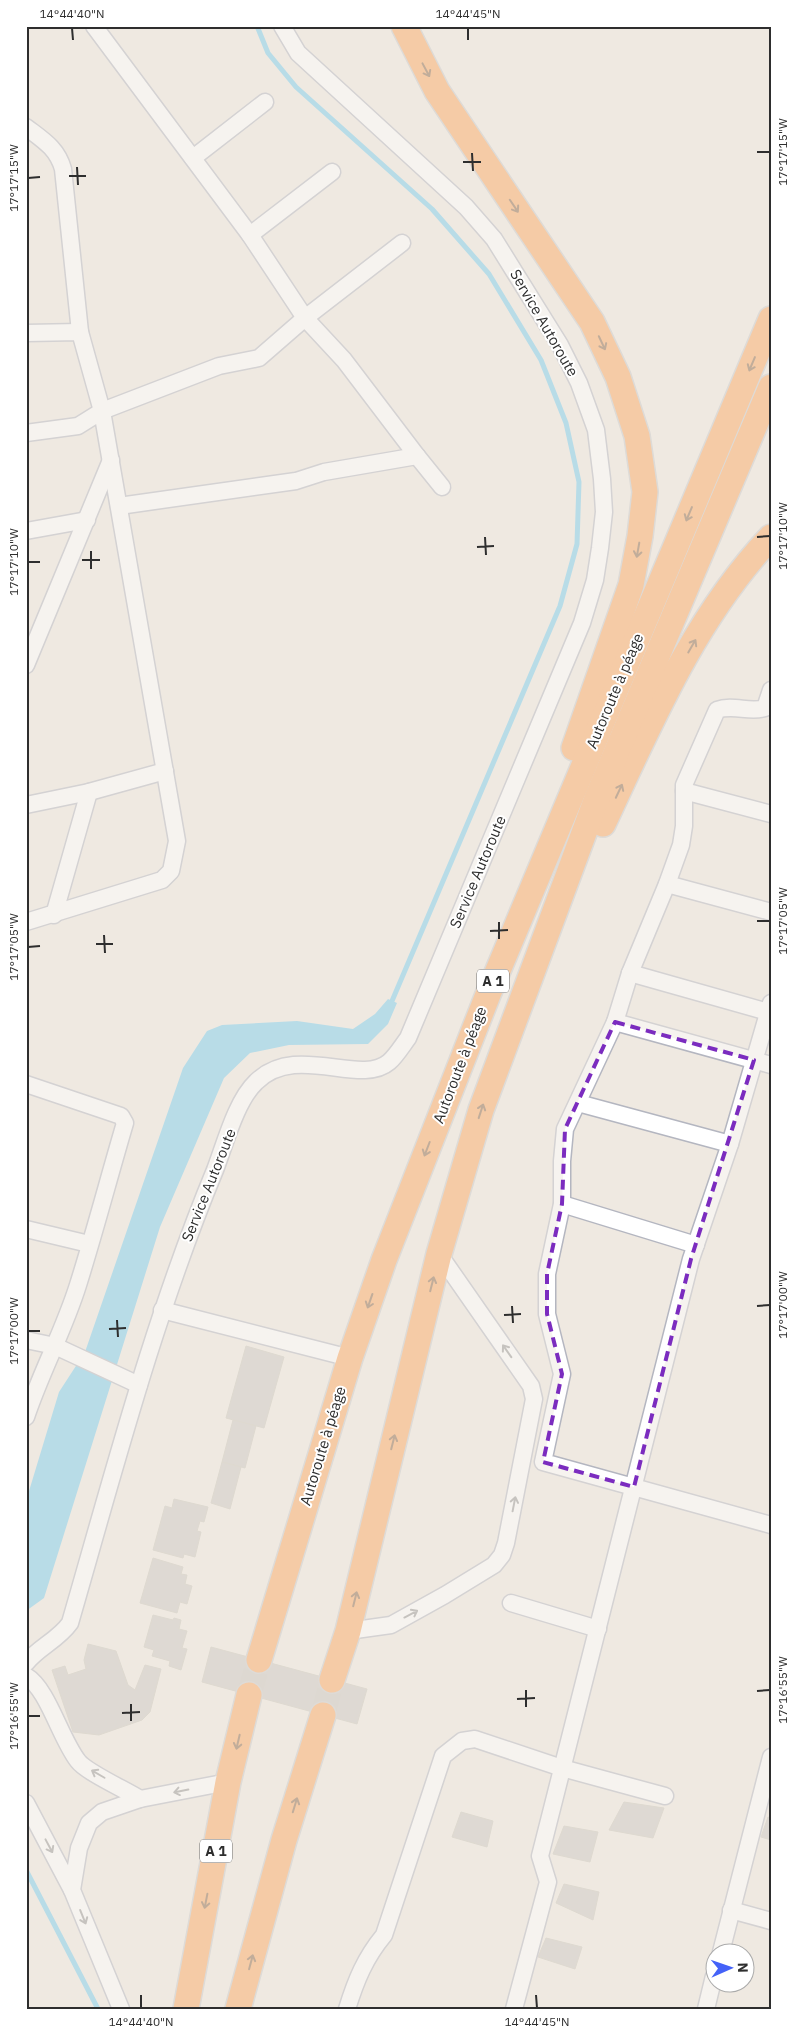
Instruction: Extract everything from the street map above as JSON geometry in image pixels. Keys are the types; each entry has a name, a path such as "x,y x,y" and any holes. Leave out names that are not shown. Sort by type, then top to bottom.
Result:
{"highway":[{"path":"404,26 437,91 592,322 618,377 634,428 645,492 640,536 631,585 489,992"},
{"name":"Autoroute à péage","path":"259,1660 350,1358 384,1260 489,992 771,319"},
{"name":"A 1","path":"332,1680 348,1631 439,1254 481,1110 597,798 771,387"},
{"path":"530,978 666,692 701,630 743,568 771,536"},
{"name":"A 1","path":"186,2009 228,1782 249,1694"},
{"path":"238,2009 284,1840 323,1715"}],"street":[{"path":"94,26 250,235 305,318 344,360 442,487"},
{"name":"Service Autoroute","path":"26,1663 39,1650 57,1638 70,1623 162,1310 194,1220 246,1094 267,1072 280,1066 375,1069 389,1062 408,1038 582,623 594,580 604,512 596,430 579,384 560,344 494,239 448,189 298,53 282,26"},
{"path":"192,158 265,102"},
{"path":"26,128 52,147 59,156 63,169 80,332 102,411 177,841 171,871 162,880 54,915 26,922"},
{"path":"250,235 332,172"},
{"path":"26,433 78,426 102,411 219,366 259,358 305,318 402,243"},
{"path":"26,333 80,332"},
{"path":"119,506 296,481 324,472 418,456"},
{"path":"26,665 34,633 86,520 111,460"},
{"path":"26,531 86,520"},
{"path":"771,690 765,712 726,707 717,710 684,786 684,826 681,845 668,884 630,974 614,1022 565,1129 562,1160 562,1204 546,1274 547,1314 562,1374 543,1462 771,1525"},
{"path":"26,805 89,792 165,771"},
{"path":"684,791 771,814"},
{"path":"54,915 89,792"},
{"path":"668,884 771,912"},
{"path":"514,2009 548,1882 540,1856 562,1768 696,1245 730,1144 769,1008 630,974"},
{"path":"614,1022 771,1065"},
{"path":"26,1084 124,1119 125,1123 78,1286 55,1346 38,1382 26,1417"},
{"path":"578,1103 730,1144"},
{"path":"562,1204 696,1245"},
{"path":"26,1229 89,1244"},
{"path":"348,1631 391,1624 445,1596 494,1565 502,1555 506,1544 534,1398 531,1386 439,1254"},
{"path":"162,1310 350,1358"},
{"path":"26,1340 55,1346 139,1386"},
{"path":"511,1603 598,1629"},
{"path":"26,1676 37,1684 69,1748 80,1763 140,1799"},
{"path":"347,2009 357,1976 370,1951 384,1935 443,1756 462,1741 475,1739 562,1768 665,1796"},
{"path":"724,1942 771,1757"},
{"path":"72,1890 79,1848 89,1822 102,1812 140,1799 228,1782"},
{"path":"26,1803 72,1890 121,2009"},
{"path":"732,1910 771,1922"},
{"path":"706,2009 710,1992"}],"highlighted area":[{"path":"615,1022 754,1060 691,1259 634,1487 543,1462 562,1374 547,1314 547,1274 562,1204 565,1129"}],"water":[{"path":"388,999 397,1003 388,1024 368,1044 289,1045 250,1053 224,1078 160,1227 44,1598 26,1611 26,1501 59,1392 85,1352 183,1068 207,1031 222,1025 297,1021 353,1029 375,1014"}],"building":[{"path":"246,1346 284,1357 264,1428 226,1418"},
{"path":"233,1420 256,1426 245,1468 222,1462"},
{"path":"222,1462 241,1467 230,1509 211,1503"},
{"path":"174,1499 208,1507 204,1522 200,1521 197,1531 201,1532 195,1557 184,1554 183,1558 153,1550 165,1506 172,1508"},
{"path":"153,1558 183,1567 181,1574 187,1575 185,1584 192,1586 187,1604 180,1602 177,1613 140,1603"},
{"path":"153,1615 181,1620 179,1629 187,1631 182,1648 187,1649 181,1670 169,1666 170,1661 152,1656 154,1650 144,1647"},
{"path":"88,1644 116,1651 128,1685 135,1690 145,1665 161,1669 150,1712 142,1720 99,1735 73,1732 52,1670 65,1666 68,1675 86,1669 84,1660"},
{"path":"211,1647 367,1689 357,1724 202,1682"},
{"path":"624,1802 664,1808 653,1838 609,1830"},
{"path":"461,1812 493,1821 487,1847 452,1837"},
{"path":"768,1817 771,1818 771,1840 761,1837"},
{"path":"564,1826 598,1832 590,1862 553,1854"},
{"path":"564,1884 599,1892 593,1920 556,1903"},
{"path":"546,1938 582,1947 575,1969 538,1957"}],"waterway":[{"path":"257,26 268,53 296,87 432,209 489,274 541,360 566,423 579,482 577,544 560,606 392,1001"},
{"path":"26,1870 98,2009"}],"tunnel":[{"path":"249,1695 259,1660"},
{"path":"323,1715 332,1680"}]}
